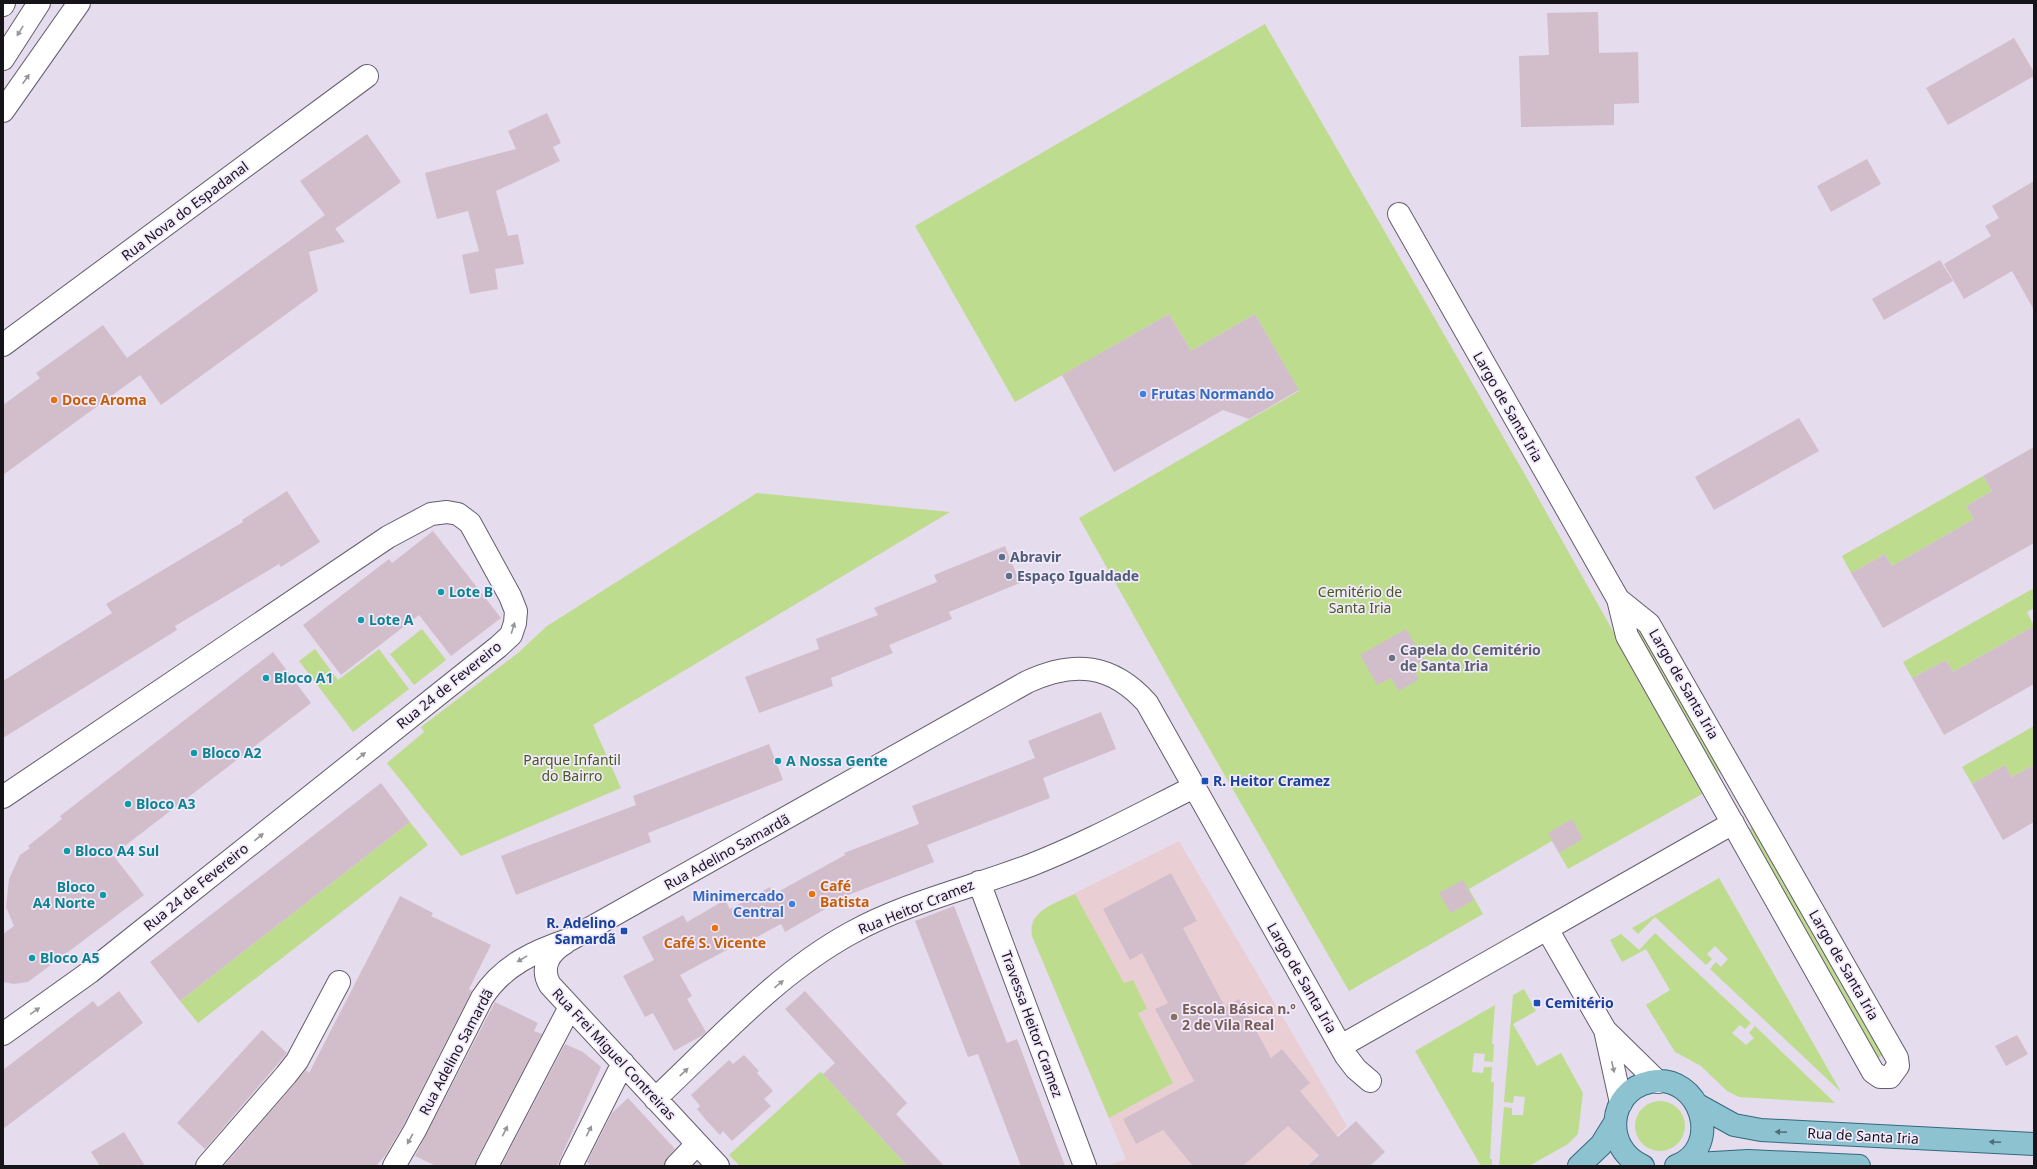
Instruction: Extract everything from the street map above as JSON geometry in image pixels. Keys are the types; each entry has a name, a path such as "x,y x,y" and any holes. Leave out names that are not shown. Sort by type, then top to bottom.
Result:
{"main road":[{"path":"1579,1166 1598,1149 1614,1124 1621,1103 1626,1096 1637,1087 1650,1082 1658,1082 1678,1086 1690,1094 1698,1105 1702,1118 1703,1132 1698,1146 1690,1157 1677,1166"},
{"name":"Rua de Santa Iria","path":"1698,1105 1734,1125 1760,1130 2034,1144"},
{"path":"1614,1124 1616,1139 1623,1153 1635,1163 1643,1166"},
{"path":"1677,1166 1748,1161 1859,1166"}],"street":[{"path":"3,59 39,3"},
{"path":"56,36 73,3"},
{"path":"3,111 79,3"},
{"name":"Rua Nova do Espadanal","path":"3,345 367,76"},
{"name":"Largo de Santa Iria","path":"1398,214 1618,599 1627,636 1873,1072 1880,1077 1894,1074 1898,1066 1897,1058 1649,624 1618,599"},
{"name":"Rua 24 de Fevereiro","path":"3,797 388,537 431,514 447,512 458,514 470,524 510,596 516,611 515,623 511,635 498,647 90,972 3,1034"},
{"name":"Rua Adelino Samardã","path":"394,1166 415,1130 490,987 505,970 527,956 571,939 1035,678 1071,668 1100,671 1126,683 1147,703"},
{"name":"Largo de Santa Iria","path":"1147,703 1341,1046 1733,823"},
{"name":"Rua Heitor Cramez","path":"655,1099 768,992 790,974 851,933 892,914 1058,854 1194,787"},
{"name":"Travessa Heitor Cramez","path":"979,882 1085,1166"},
{"path":"1547,929 1605,1030 1658,1082"},
{"name":"Rua Frei Miguel Contreiras","path":"571,939 553,952 545,969 550,985 718,1166"},
{"path":"207,1166 286,1076 297,1061 339,982"},
{"path":"487,1166 570,1007"},
{"path":"1605,1030 1621,1103"},
{"path":"1341,1046 1351,1063 1370,1081"},
{"path":"571,1166 623,1064"},
{"path":"676,1166 698,1144"}],"shaded area":[{"name":"Escola Básica n.º 2 de Vila Real","path":"1179,841 1347,1126 1306,1166 1107,1166 1126,1159 1032,936 1031,927 1033,919 1049,906"}],"green space":[{"name":"Cemitério de Santa Iria","path":"1265,24 1532,487 1704,793 1568,869 1552,841 1469,889 1483,914 1349,991 1175,689 1079,518 1299,391 1255,314 1191,351 1169,314 1015,402 915,226"},
{"path":"1983,476 1992,491 1966,506 1974,519 1892,566 1885,554 1851,573 1842,556"},
{"name":"Parque Infantil do Bairro","path":"757,493 950,512 593,725 621,788 461,856 387,763 424,732 421,727 518,653 547,626"},
{"path":"2034,588 2034,608 2027,612 2034,626 1953,672 1946,660 1912,678 1903,662"},
{"path":"1641,628 1725,775 1713,769 1635,632"},
{"path":"422,629 446,660 414,685 390,654"},
{"path":"315,649 338,680 379,649 409,689 353,732 299,661"},
{"path":"2034,726 2034,765 2012,777 2005,765 1972,784 1962,767"},
{"path":"410,822 428,845 198,1023 180,1001"},
{"path":"1754,822 1884,1054 1877,1059 1749,832"},
{"path":"1719,878 1841,1092 1710,969 1716,962 1721,967 1728,959 1715,946 1707,954 1712,959 1706,965 1655,917 1638,934 1632,928"},
{"path":"1075,894 1124,983 1133,980 1147,1009 1138,1013 1173,1083 1109,1118 1032,936 1032,927 1039,913"},
{"path":"1655,933 1751,1023 1745,1029 1740,1025 1732,1033 1746,1045 1754,1038 1749,1033 1755,1026 1835,1103 1739,1097 1727,1091 1701,1066 1675,1052 1646,1005 1670,990 1646,949 1622,962 1610,940 1621,934 1639,950"},
{"path":"1524,989 1536,1011 1513,1024 1537,1066 1561,1053 1583,1093 1578,1134 1568,1144 1529,1166 1499,1166 1504,1107 1512,1108 1512,1115 1523,1115 1525,1097 1514,1096 1513,1103 1504,1102 1513,995"},
{"path":"1495,1005 1492,1044 1494,1044 1493,1062 1484,1061 1485,1054 1474,1053 1472,1072 1483,1073 1484,1067 1492,1067 1491,1082 1494,1082 1490,1159 1492,1159 1492,1166 1481,1166 1415,1051"},
{"path":"820,1072 907,1166 740,1166 729,1155"},
{"path":"1660,1101 1669,1103 1678,1108 1683,1117 1685,1126 1683,1135 1678,1144 1669,1149 1660,1151 1651,1149 1642,1144 1637,1135 1635,1126 1637,1117 1642,1108 1651,1103"}],"building":[{"path":"1598,12 1599,53 1638,52 1639,103 1614,104 1614,125 1521,127 1519,56 1549,55 1547,13"},
{"path":"2014,38 2034,72 2034,76 1948,125 1926,88"},
{"path":"547,113 561,143 553,147 560,161 496,191 508,236 518,234 524,264 495,269 498,289 470,294 462,255 479,251 468,211 437,219 425,173 516,149 508,131"},
{"path":"367,134 401,182 335,229 300,181"},
{"path":"1867,159 1881,184 1831,212 1817,186"},
{"path":"2034,181 2034,310 2012,271 1964,299 1944,264 1991,236 1985,226 1999,218 1992,206"},
{"path":"325,215 345,242 309,252 318,291 161,405 140,375 3,475 3,405 40,378 36,373 103,325 127,358"},
{"path":"1940,260 1953,281 1884,320 1872,299"},
{"path":"1169,314 1191,351 1255,314 1299,390 1249,419 1223,410 1114,472 1062,375"},
{"path":"1799,418 1819,451 1714,510 1695,477"},
{"path":"2034,447 2034,543 1883,628 1851,573 1885,554 1892,566 1974,519 1966,506 1992,491 1983,476"},
{"path":"287,491 320,542 281,567 279,564 175,626 177,630 3,738 3,681 112,613 106,604 243,522 242,520"},
{"path":"433,531 501,618 451,656 419,615 341,675 303,625 389,559 392,563"},
{"path":"1005,546 1020,583 949,612 952,619 889,645 893,653 831,678 833,686 759,713 745,677 819,649 816,639 878,615 874,608 937,582 934,575"},
{"path":"2034,626 2034,684 1944,735 1912,678 1946,660 1953,672"},
{"name":"Capela do Cemitério de Santa Iria","path":"1406,629 1424,660 1412,667 1419,679 1399,691 1391,678 1377,685 1360,655"},
{"path":"273,652 311,703 113,855 144,895 28,982 14,984 3,982 3,934 14,926 6,907 9,879 20,855 30,848 28,846 62,819 60,816"},
{"path":"1101,712 1116,749 1043,778 1050,798 927,845 934,862 830,902 832,905 785,932 781,924 748,942 747,939 680,975 692,996 687,999 706,1032 703,1035 674,1051 653,1013 645,1017 623,976 654,960 642,937 683,915 687,922 725,900 730,909 770,887 774,894 845,855 844,853 919,824 912,806 1035,758 1028,741"},
{"path":"769,744 783,780 648,833 651,842 516,895 501,856 636,805 633,796"},
{"path":"2005,765 2012,777 2034,765 2034,822 2003,840 1972,784"},
{"path":"381,783 410,822 180,1001 150,962"},
{"path":"1572,819 1583,839 1559,853 1548,833"},
{"path":"1171,873 1197,921 1183,928 1225,1007 1239,999 1271,1058 1282,1049 1310,1083 1300,1091 1338,1137 1356,1121 1385,1152 1370,1166 1307,1166 1319,1155 1288,1126 1243,1166 1193,1166 1163,1130 1136,1144 1123,1119 1194,1081 1155,1009 1168,1003 1142,953 1130,960 1103,909"},
{"path":"1463,880 1474,900 1451,913 1439,893"},
{"path":"400,896 433,913 431,916 491,945 469,989 472,991 404,1124 385,1156 376,1166 224,1166 306,1070 309,1073"},
{"path":"954,906 1007,1043 1017,1039 1065,1166 1021,1166 978,1054 968,1057 915,921"},
{"path":"119,991 143,1023 3,1129 3,1070 93,1001 98,1007"},
{"path":"805,991 907,1103 896,1114 944,1166 907,1166 823,1074 835,1063 785,1009"},
{"path":"495,1002 538,1023 534,1031 542,1034 476,1160 475,1166 436,1166 415,1156"},
{"path":"262,1030 287,1053 205,1149 177,1123"},
{"path":"2017,1035 2028,1054 2006,1066 1995,1046"},
{"path":"565,1044 583,1052 601,1067 557,1166 501,1166"},
{"path":"744,1055 759,1071 757,1073 773,1091 764,1099 771,1106 732,1141 723,1131 720,1135 706,1120 697,1109 700,1106 691,1095 729,1060 733,1064"},
{"path":"628,1098 675,1149 667,1158 664,1166 591,1166 587,1162 612,1113"},
{"path":"124,1132 145,1166 100,1166 91,1152"}],"place":[{"name":"Frutas Normando","path":"1143,394"},
{"name":"Doce Aroma","path":"54,400"},
{"name":"Abravir","path":"1002,557"},
{"name":"Espaço Igualdade","path":"1009,576"},
{"name":"Lote B","path":"441,592"},
{"name":"Lote A","path":"361,620"},
{"name":"Capela do Cemitério de Santa Iria","path":"1392,658"},
{"name":"Bloco A1","path":"266,678"},
{"name":"Bloco A2","path":"194,753"},
{"name":"A Nossa Gente","path":"778,761"},
{"name":"R. Heitor Cramez","path":"1205,781"},
{"name":"Bloco A3","path":"128,804"},
{"name":"Bloco A4 Sul","path":"67,851"},
{"name":"Café Batista","path":"812,894"},
{"name":"Bloco A4 Norte","path":"103,895"},
{"name":"Minimercado Central","path":"792,904"},
{"name":"Café S. Vicente","path":"715,928"},
{"name":"R. Adelino Samardã","path":"624,931"},
{"name":"Bloco A5","path":"32,958"},
{"name":"Cemitério","path":"1537,1003"},
{"name":"Escola Básica n.º 2 de Vila Real","path":"1174,1017"}]}
